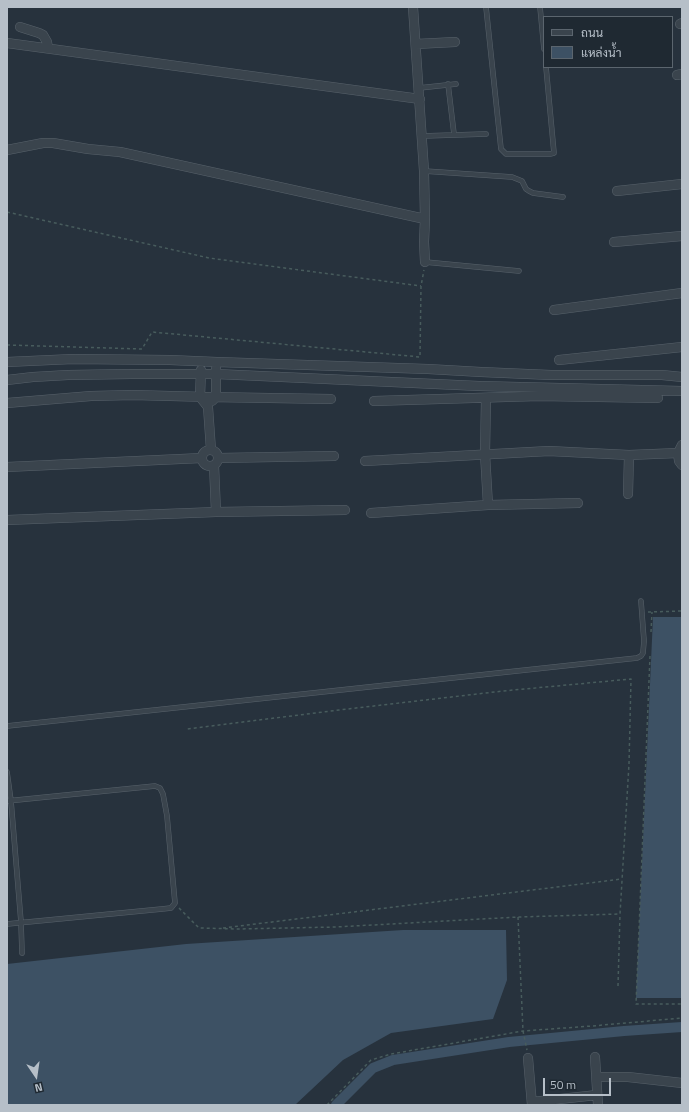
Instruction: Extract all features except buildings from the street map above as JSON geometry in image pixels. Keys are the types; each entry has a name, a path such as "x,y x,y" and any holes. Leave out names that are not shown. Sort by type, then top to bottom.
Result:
{"street":[{"path":"413,7 424,171 425,262"},
{"path":"20,27 39,32 43,35 47,42 48,48"},
{"path":"416,44 455,42"},
{"path":"7,43 420,99"},
{"path":"7,150 43,143 53,143 88,149 120,152 425,219"},
{"path":"617,191 682,184"},
{"path":"614,242 682,236"},
{"path":"554,310 682,293"},
{"path":"559,360 682,347"},
{"path":"682,377 662,375 551,375 420,368 170,360 73,359 11,362 10,380 68,375 216,374 480,386 682,390"},
{"path":"201,362 200,397 208,407 211,450"},
{"path":"208,407 216,397 217,362"},
{"path":"480,386 481,372"},
{"path":"7,403 126,395 330,399"},
{"path":"374,401 540,396 658,398"},
{"path":"486,398 485,454 488,505"},
{"path":"365,462 550,451 629,455 680,449 679,461 682,465"},
{"path":"216,512 216,461 216,453 211,450 204,452 202,458 206,465 210,466 216,461 334,456"},
{"path":"628,494 629,455"},
{"path":"7,467 202,458"},
{"path":"371,513 488,505 578,503"},
{"path":"7,520 216,512 345,510"},
{"path":"595,1056 598,1105"},
{"path":"528,1058 532,1103 597,1094"},
{"path":"597,1077 640,1078 682,1083"}],"lane":[{"path":"486,7 502,149 506,154 554,153 546,68"},
{"path":"540,7 543,38"},
{"path":"448,84 454,134"},
{"path":"419,88 456,84"},
{"path":"422,136 486,134"},
{"path":"424,171 512,177 522,181 528,191 563,197"},
{"path":"425,262 519,271"},
{"path":"7,726 637,658 643,653 644,641 641,601"},
{"path":"7,772 21,922 22,952"},
{"path":"7,924 171,908 175,903 167,816 163,794 160,788 155,786 9,801"}],"path":[{"path":"7,212 209,258 421,286"},
{"path":"7,345 142,349 152,332 420,357 421,286 425,262"},
{"path":"651,636 652,612 682,612"},
{"path":"650,651 636,1004 682,1004"},
{"path":"187,729 504,691 631,679 629,764 620,914 618,986"},
{"path":"218,928 622,879"},
{"path":"175,903 199,928 238,929 336,927 518,917 620,914"},
{"path":"518,917 523,1031 528,1058"},
{"path":"327,1105 371,1060 391,1054 523,1031 682,1018"}],"water":[{"path":"653,617 682,617 682,998 636,998"},
{"path":"403,930 506,930 507,980 493,1019 391,1033 343,1060 295,1105 7,1105 7,964 186,944"}],"waterway":[{"path":"336,1105 373,1068 393,1060 509,1042 682,1027"}]}
